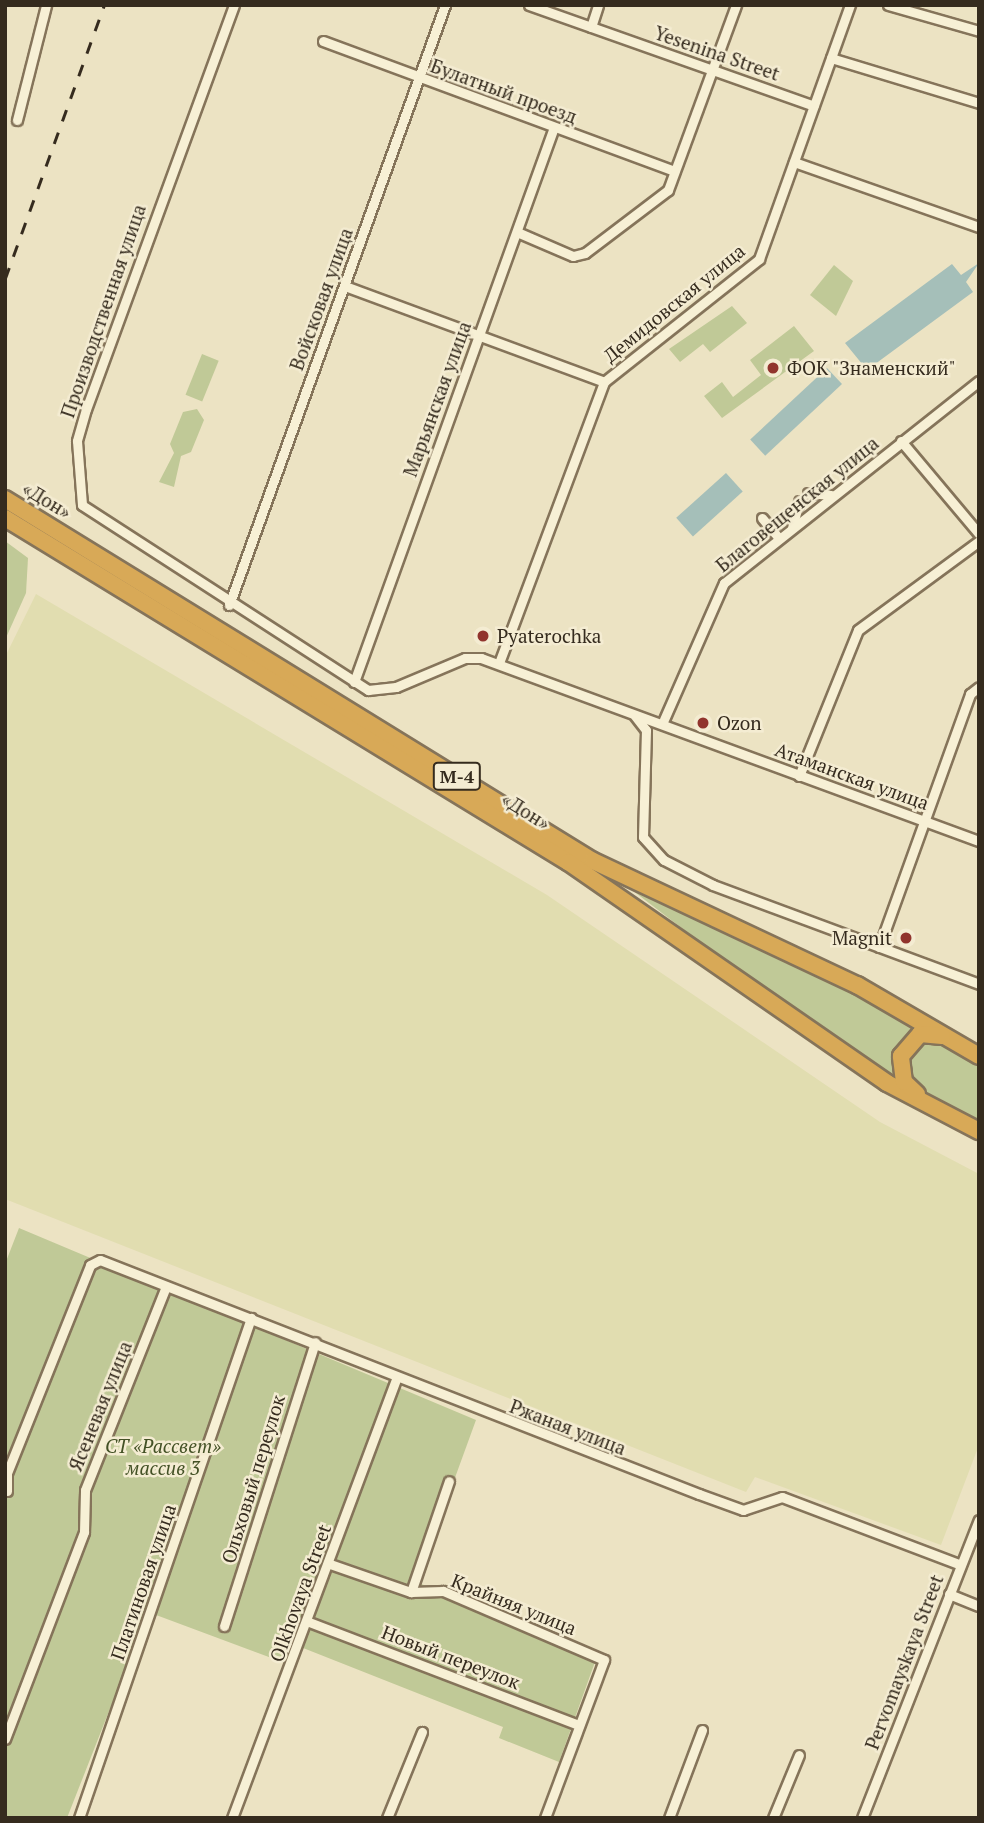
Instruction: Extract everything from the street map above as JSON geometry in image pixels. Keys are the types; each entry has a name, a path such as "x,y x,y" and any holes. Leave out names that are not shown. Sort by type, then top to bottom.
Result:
{"highway":[{"name":"«Дон»","path":"5,499 593,861 857,985 979,1056"},
{"name":"«Дон»","path":"5,518 556,855 887,1083 979,1131"},
{"name":"М-4","path":"948,1038 931,1032 906,1046 904,1082 979,1131"}],"street":[{"path":"17,120 46,5"},
{"name":"Производственная улица","path":"234,5 86,409 76,467 82,505 229,605 354,682"},
{"name":"Войсковая улица","path":"229,605 445,5"},
{"name":"Yesenina Street","path":"529,5 814,106"},
{"path":"591,27 598,5"},
{"path":"517,232 573,256 585,253 668,190 736,5"},
{"name":"Демидовская улица","path":"499,663 604,382 759,260 850,5"},
{"path":"888,5 979,31"},
{"name":"Булатный проезд","path":"323,41 674,171"},
{"path":"831,58 979,103"},
{"name":"Марьянская улица","path":"354,682 554,127"},
{"path":"794,162 979,228"},
{"path":"345,286 604,382"},
{"name":"Благовещенская улица","path":"662,724 724,583 831,495 979,381"},
{"path":"901,441 979,534"},
{"path":"808,493 831,495"},
{"path":"792,528 799,501"},
{"path":"762,517 779,538"},
{"path":"799,776 858,630 979,541"},
{"name":"Атаманская улица","path":"354,682 383,691 465,657 499,663 979,841"},
{"path":"879,947 970,694 979,687"},
{"path":"634,715 646,730 640,820 651,850 713,885 979,984"},
{"name":"Ржаная улица","path":"6,1493 8,1473 94,1259 315,1342 396,1379 743,1510 782,1497 961,1565"},
{"name":"Ясеневая улица","path":"5,1739 84,1532 85,1490 166,1286"},
{"name":"Платиновая улица","path":"79,1818 251,1318"},
{"name":"Ольховый переулок","path":"224,1626 315,1342"},
{"name":"Olkhovaya Street","path":"232,1818 309,1622 396,1379"},
{"path":"411,1592 449,1481"},
{"name":"Pervomayskaya Street","path":"862,1818 979,1520"},
{"name":"Крайняя улица","path":"330,1564 411,1592 443,1591 604,1660 579,1725"},
{"path":"950,1594 979,1606"},
{"name":"Новый переулок","path":"309,1622 579,1725"},
{"path":"545,1818 579,1725"},
{"path":"669,1818 702,1730"},
{"path":"387,1818 422,1732"},
{"path":"774,1818 799,1755"}],"shaded area":[{"path":"36,594 547,895 880,1122 979,1174 979,1445 941,1545 755,1477 746,1492 5,1199 5,657"}],"green space":[{"path":"834,265 853,281 836,316 810,295"},
{"path":"732,306 747,323 710,352 703,344 680,362 669,349"},
{"name":"ФОК \"Знаменский\"","path":"794,326 814,351 722,418 704,396 722,382 733,397 761,375 750,360"},
{"path":"202,354 219,361 202,402 186,395"},
{"path":"197,409 204,420 191,452 181,456 174,487 159,482 174,453 170,444 183,412"},
{"path":"5,541 28,558 26,593 5,640"},
{"path":"628,887 839,981 924,1031 896,1052 895,1081 819,1033"},
{"path":"935,1039 979,1063 979,1122 912,1085 906,1059 921,1041"},
{"name":"СТ «Рассвет» массив 3","path":"19,1228 476,1420 417,1582 595,1662 559,1762 499,1738 503,1727 293,1644 285,1663 148,1612 67,1818 5,1818 5,1264"}],"water":[{"path":"979,263 966,282 973,292 867,370 845,343 952,264 961,275"},
{"path":"827,368 842,384 765,456 750,440"},
{"path":"726,473 743,492 693,536 676,518"}],"railway":[{"path":"5,279 104,5"}],"place":[{"name":"ФОК \"Знаменский\"","path":"773,368"},
{"name":"Pyaterochka","path":"483,636"},
{"name":"Ozon","path":"703,723"},
{"name":"Magnit","path":"906,938"}]}
